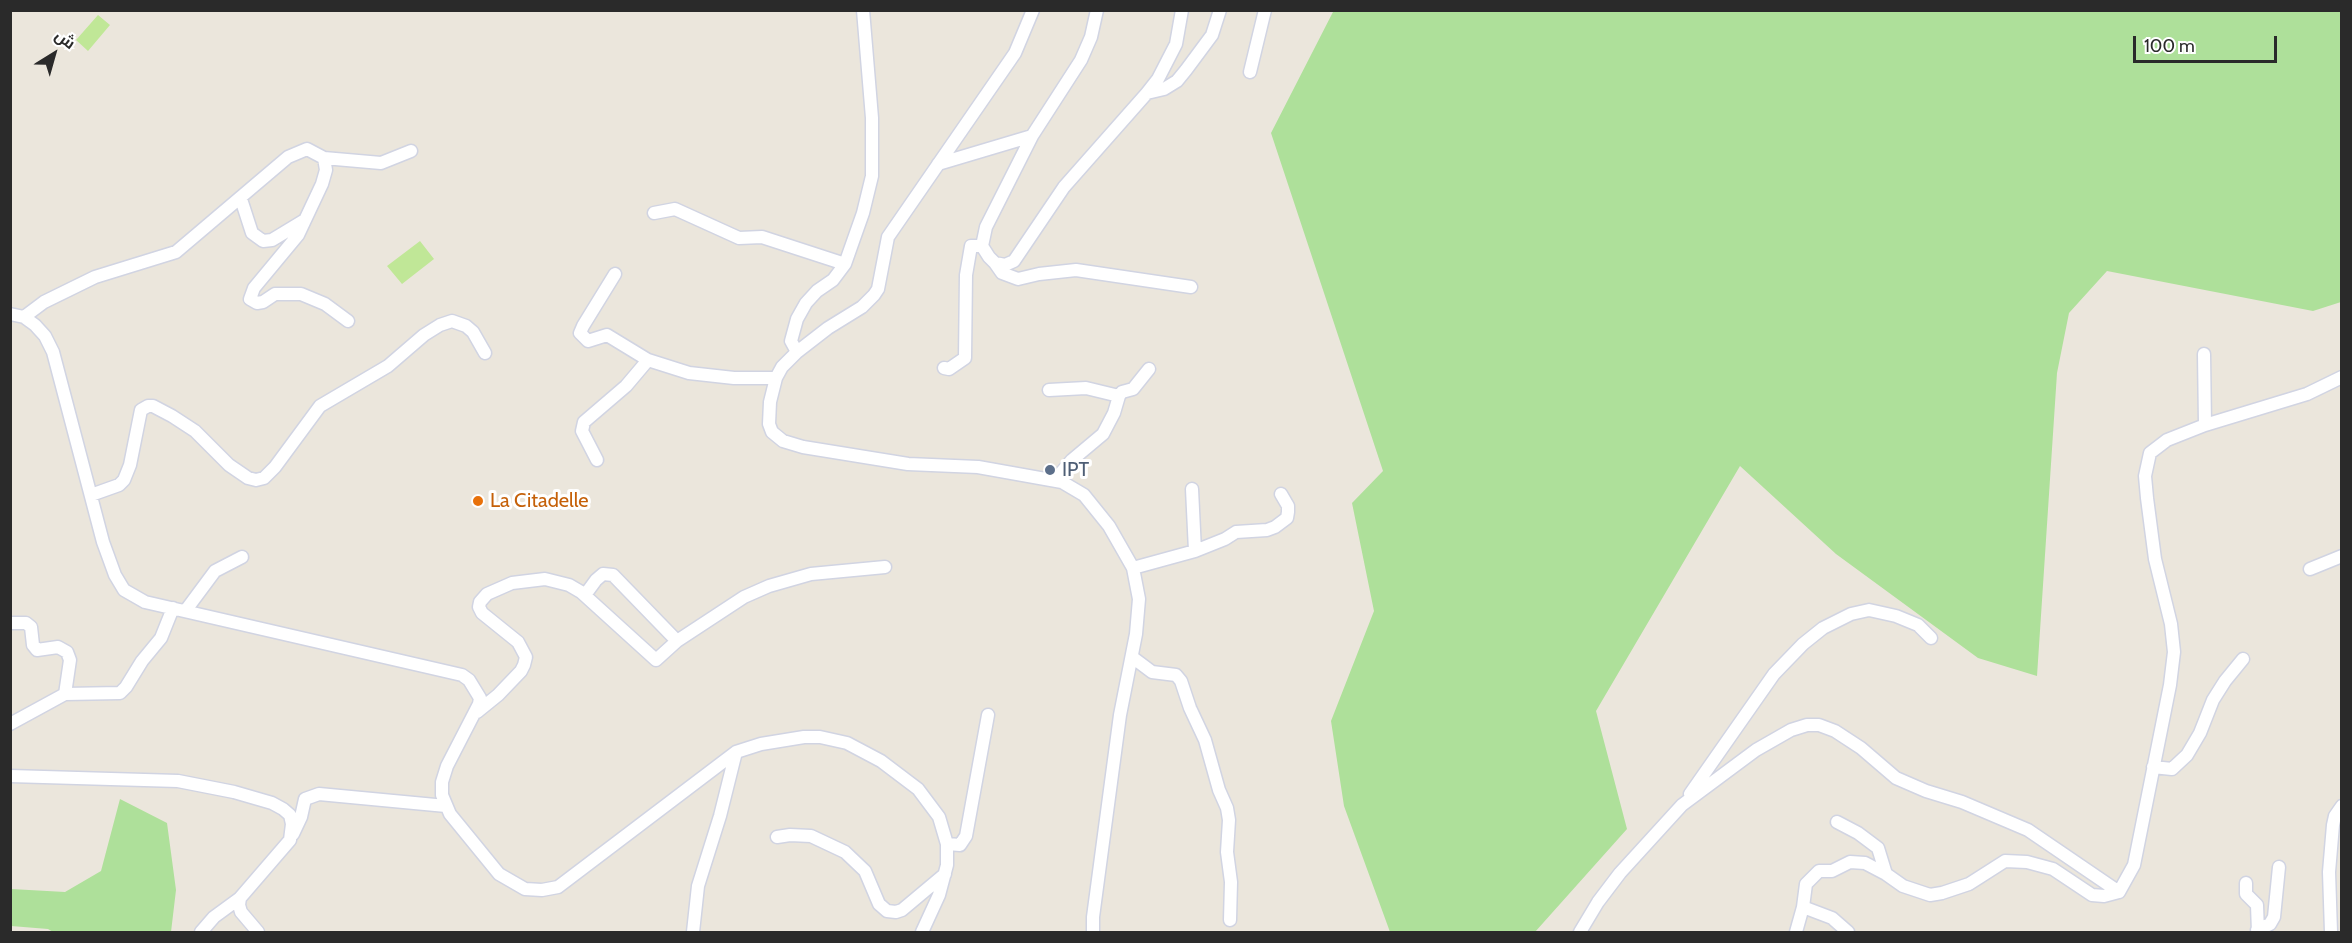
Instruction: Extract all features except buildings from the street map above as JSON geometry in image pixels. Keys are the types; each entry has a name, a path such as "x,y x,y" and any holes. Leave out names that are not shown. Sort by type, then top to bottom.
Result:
{"street":[{"path":"797,352 791,341 797,319 806,303 833,280 845,264 863,213 873,162 872,118 863,10"},
{"path":"1033,10 1015,53 888,237 878,289 874,296 862,308 828,328 786,362 776,378 770,402 769,424 772,432 783,441 803,447 908,464 978,468 1055,480 1076,489 1095,505 1110,526 1133,568 1139,598 1132,657 1120,715 1093,933"},
{"path":"1097,10 1091,37 1081,60 1032,136 986,227 982,246 1002,273 1018,279 1076,270 1191,286"},
{"path":"995,263 1005,265 1014,261 1064,187 1158,79 1176,44 1182,10"},
{"path":"1147,93 1164,89 1177,81 1212,35 1220,10"},
{"path":"1250,72 1265,10"},
{"path":"938,164 1032,136"},
{"path":"24,317 44,302 95,277 176,252 288,157 298,152 307,149 324,158 381,163 411,151"},
{"path":"324,158 326,170 305,220 290,247 254,288 250,299 257,303 275,294 301,294 325,304 348,321"},
{"path":"241,199 252,233 263,241 272,240 305,220"},
{"path":"654,213 675,209 739,238 762,237 845,264"},
{"path":"944,368 949,369 964,358 971,246 982,246"},
{"path":"615,274 580,333 588,341 607,336 648,360 701,375 776,378"},
{"path":"10,314 24,317 45,336 53,352 104,543 120,584 132,596 145,602 462,675 469,680 480,698 477,712 447,766 442,782 446,806 450,814 499,874 525,889 542,890 558,887 736,752 761,744 804,737 820,737 847,743 881,761 918,789 939,817 947,844 945,874 939,895 922,933"},
{"path":"91,495 119,485 124,480 130,465 141,410 148,405 172,416 195,431 229,465 248,478 256,480 264,478 275,467 320,406 388,366 424,335 440,325 452,321 466,326 473,332 485,353"},
{"path":"2204,354 2205,425"},
{"path":"597,460 582,431 584,422 626,386 648,360"},
{"path":"1055,480 1072,460 1103,434 1114,413 1119,396 1122,392 1133,389 1149,369"},
{"path":"1796,933 1806,884 1814,874 1820,871 1832,871 1850,862 1858,861 1886,874 1903,886 1930,895 1969,884 2005,861 2027,862 2053,869 2092,895 2104,896 2119,892 2134,865 2170,685 2174,652 2171,624 2155,559 2145,476 2151,453 2158,446 2205,425 2296,397 2342,377"},
{"path":"1049,390 1086,388 1119,396"},
{"path":"1192,489 1195,551"},
{"path":"1133,568 1195,551 1236,532 1267,530 1275,527 1287,518 1288,506 1281,494"},
{"path":"2310,569 2342,556"},
{"path":"186,610 215,571 242,557"},
{"path":"477,712 521,671 526,657 518,642 482,613 479,607 483,597 512,583 545,579 569,585 585,595 656,660 677,641 744,597 769,586 811,574 885,567"},
{"path":"585,595 603,574 613,575 677,641"},
{"path":"10,724 65,694 120,693 161,638 173,608"},
{"path":"1580,933 1598,902 1620,873 1682,805 1774,674 1822,628 1851,614 1869,610 1896,616 1918,625 1931,638"},
{"path":"10,623 26,623 32,627 33,645 37,651 58,647 67,652 70,660 65,694"},
{"path":"1132,657 1152,672 1173,673 1178,677 1205,740 1229,820 1227,852 1231,882 1230,920"},
{"path":"2153,767 2172,769 2187,755 2200,733 2219,690 2243,659"},
{"path":"947,844 960,845 966,836 988,715"},
{"path":"1682,805 1756,750 1791,730 1819,724 1835,731 1861,748 1896,777 1926,791 1962,802 2028,830 2119,892"},
{"path":"693,933 698,886 732,776 736,752"},
{"path":"10,776 178,781 213,787 258,799 283,809 290,815 292,835"},
{"path":"201,933 214,917 240,898 285,848 301,817 305,799 319,794 446,806"},
{"path":"2331,933 2329,872 2333,825 2335,816 2342,806"},
{"path":"1837,822 1857,832 1878,848 1886,874"},
{"path":"777,837 811,836 845,852 865,871 879,904 887,911 903,910 945,874"},
{"path":"2246,883 2246,894 2257,905 2257,931 2270,924 2274,917 2278,867"},
{"path":"240,898 241,912 258,933"},
{"path":"1803,907 1832,918 1848,933"}],"green space":[{"path":"1334,10 2341,11 2341,302 2313,311 2107,271 2069,313 2057,373 2037,676 1978,658 1836,554 1740,466 1596,711 1627,829 1535,932 1390,932 1344,806 1331,721 1374,611 1352,503 1383,471 1271,133"},
{"path":"98,15 110,25 88,51 76,40"},
{"path":"420,241 434,259 402,284 387,266"},
{"path":"120,799 167,823 176,890 171,932 53,932 48,929 11,926 11,889 65,892 101,871"}],"place":[{"name":"IPT","path":"1050,470"},
{"name":"La Citadelle","path":"478,501"}]}
